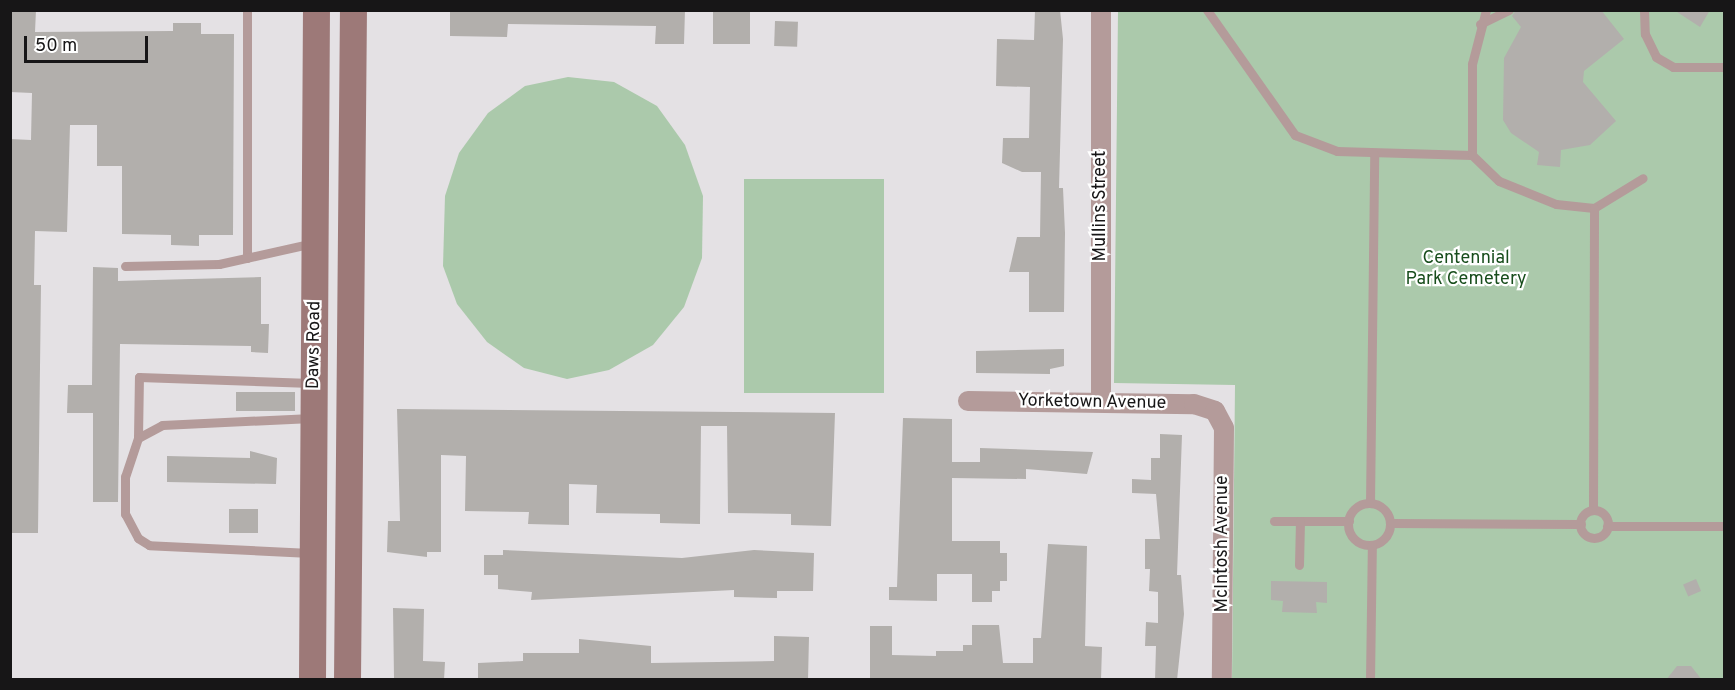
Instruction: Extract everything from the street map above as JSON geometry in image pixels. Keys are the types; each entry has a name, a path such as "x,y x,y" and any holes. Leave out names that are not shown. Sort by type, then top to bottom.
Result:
{"main road":[{"name":"Daws Road","path":"312,679 316,10"},
{"name":"Daws Road","path":"347,680 348,273 353,10"},
{"path":"348,273 316,233 337,225 338,167 351,104"},
{"path":"314,383 348,399"},
{"path":"314,418 348,399"}],"street":[{"name":"Mullins Street","path":"1101,10 1101,402"},
{"name":"Yorketown Avenue","path":"968,401 1194,404 1215,411"},
{"name":"McIntosh Avenue","path":"1215,411 1224,428 1222,680"}],"lane":[{"path":"247,10 247,258"},
{"path":"1207,10 1295,135 1337,151 1374,154 1472,155 1499,181 1525,194 1594,208 1643,178"},
{"path":"1472,155 1472,64 1480,24 1486,10"},
{"path":"1480,24 1509,10"},
{"path":"1644,10 1645,34 1656,57 1673,67 1725,67"},
{"path":"1370,503 1374,154"},
{"path":"1581,524 1593,510 1594,208"},
{"path":"125,266 219,264 247,258 316,233"},
{"path":"313,553 149,545 138,538 126,514 127,461 138,438 139,376 314,383"},
{"path":"138,438 162,425 314,418"},
{"path":"1370,503 1386,511 1390,523 1386,537 1372,545 1353,538 1349,521 1354,510 1370,503"},
{"path":"1593,510 1605,515 1607,526"},
{"path":"1274,521 1349,521"},
{"path":"1299,565 1300,521"},
{"path":"1390,523 1581,524 1595,537 1607,526 1725,526"},
{"path":"1370,680 1372,545"}],"green space":[{"name":"Centennial Park Cemetery","path":"1118,11 1724,11 1724,679 1232,679 1235,385 1114,383"},
{"path":"568,77 614,82 657,106 685,145 703,196 702,258 684,307 653,345 609,370 567,379 524,368 487,342 457,304 443,266 445,196 459,153 488,113 525,86"},
{"path":"744,179 884,179 884,393 744,393"}],"building":[{"path":"10,10 36,10 35,32 173,31 173,23 201,23 201,34 234,34 233,235 199,235 199,246 171,245 171,235 122,234 122,166 97,166 97,125 70,125 67,232 35,231 34,285 41,285 38,533 10,533 10,139 31,140 32,93 10,92"},
{"path":"450,10 685,10 684,44 655,44 656,26 508,24 507,37 450,36"},
{"path":"713,10 750,10 750,44 713,44"},
{"path":"1035,10 1060,10 1063,39 1059,188 1063,188 1065,233 1064,312 1029,312 1029,272 1009,272 1017,237 1040,237 1041,172 1022,172 1002,163 1003,138 1029,138 1030,87 996,86 997,39 1034,40"},
{"path":"1516,10 1601,10 1624,39 1584,71 1583,82 1616,121 1590,145 1561,150 1560,167 1537,165 1539,152 1511,133 1503,120 1504,58 1521,27 1512,16"},
{"path":"1674,10 1710,10 1700,27"},
{"path":"775,21 798,22 797,47 774,46"},
{"path":"93,267 118,268 118,281 261,277 261,324 269,324 268,353 251,352 251,346 120,344 118,502 93,502 93,413 67,413 68,385 92,385"},
{"path":"1064,349 1064,366 1050,369 1050,374 976,373 976,351"},
{"path":"236,392 295,392 295,411 236,411"},
{"path":"397,409 835,413 831,526 791,525 791,514 728,513 727,426 701,426 700,524 660,523 660,514 596,513 597,485 569,484 569,525 528,524 529,512 465,511 466,456 441,455 441,552 427,552 427,557 387,552 388,521 400,521"},
{"path":"903,418 952,419 952,462 980,462 980,448 1093,452 1087,474 1026,469 1026,479 952,478 952,541 1000,541 1000,553 1007,553 1007,581 1000,581 1000,591 992,591 992,602 972,602 972,574 937,574 937,601 889,600 889,587 897,587"},
{"path":"1160,434 1182,435 1177,575 1181,575 1184,614 1177,680 1155,680 1156,646 1145,646 1146,622 1158,623 1158,592 1149,591 1150,569 1145,569 1145,539 1160,539 1156,494 1132,493 1132,479 1151,480 1151,458 1160,458"},
{"path":"250,451 277,458 276,484 167,482 167,456 250,458"},
{"path":"229,509 258,509 258,533 229,533"},
{"path":"1048,544 1087,546 1085,646 1102,647 1101,680 870,680 870,626 892,626 892,655 936,656 936,651 963,651 963,645 972,645 972,625 999,625 1003,663 1033,663 1033,638 1041,638"},
{"path":"503,550 682,558 754,550 814,553 813,591 777,591 777,598 734,597 734,590 531,600 532,592 498,589 498,575 484,575 484,555 503,555"},
{"path":"1696,579 1701,591 1688,596 1683,584"},
{"path":"1271,581 1327,582 1327,603 1316,602 1317,613 1282,612 1283,601 1271,600"},
{"path":"393,608 424,609 423,661 445,662 444,680 394,678"},
{"path":"774,636 809,637 808,680 478,680 478,663 523,661 523,653 579,653 579,639 651,646 651,663 718,662 774,661"},
{"path":"1677,666 1691,666 1702,680 1666,680"}]}
